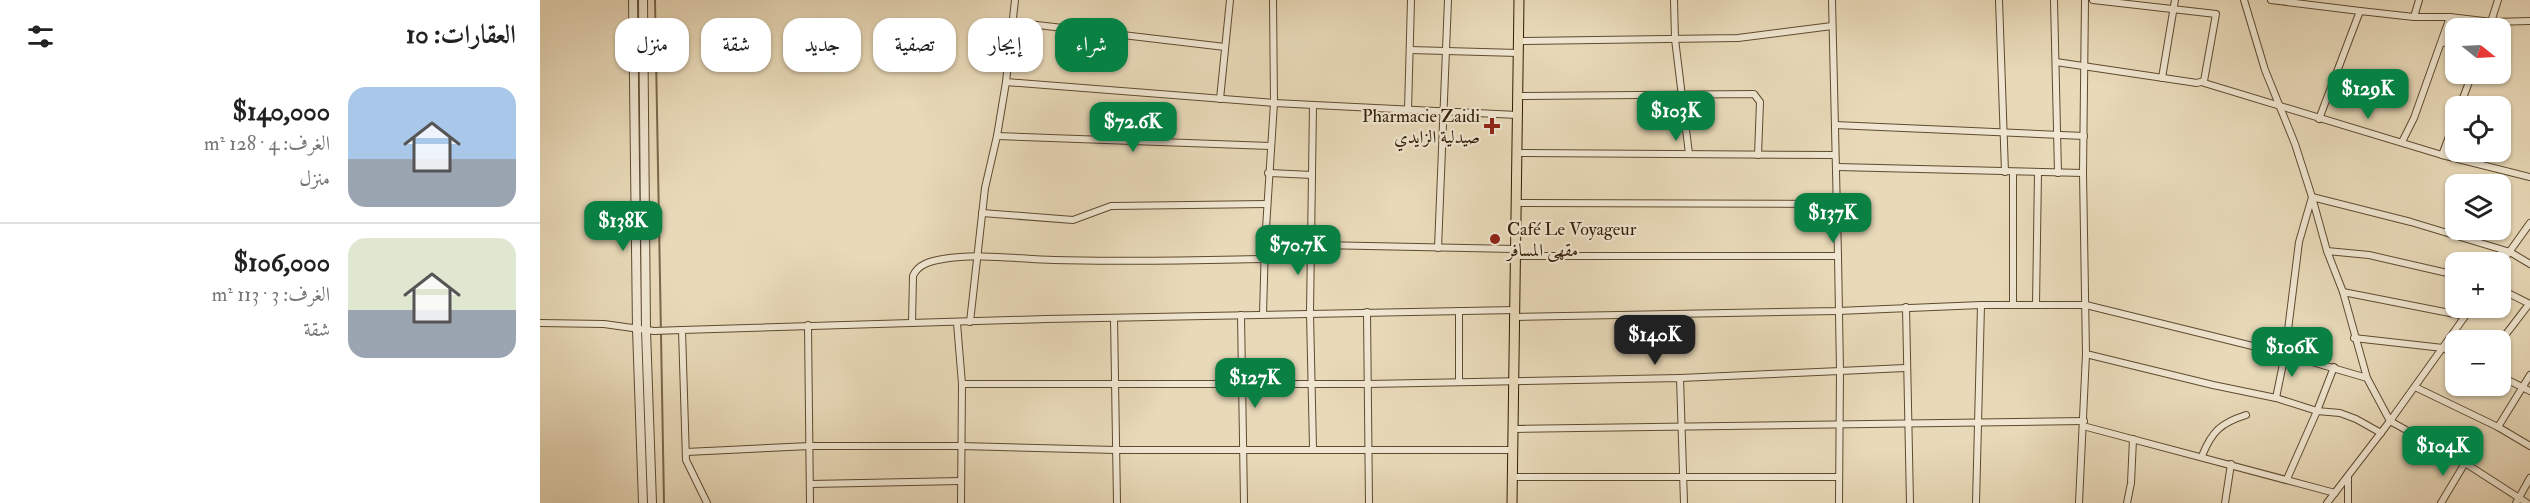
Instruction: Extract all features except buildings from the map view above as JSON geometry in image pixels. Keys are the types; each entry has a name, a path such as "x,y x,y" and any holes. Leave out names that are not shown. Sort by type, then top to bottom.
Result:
{"main road":[{"path":"1512,503 1519,0"}],"street":[{"path":"633,0 637,329 643,503"},
{"path":"643,0 652,503"},
{"path":"1013,18 1015,0"},
{"path":"1220,99 1230,0"},
{"path":"1263,314 1266,204 1274,103 1273,0"},
{"path":"1408,110 1411,0"},
{"path":"1438,248 1448,0"},
{"path":"1674,0 1689,154"},
{"path":"1832,0 1840,371 1839,503"},
{"path":"1999,0 2005,171"},
{"path":"2054,0 2058,173"},
{"path":"2079,503 2086,354 2083,173 2085,0"},
{"path":"2093,0 2216,14 2206,76 2201,82"},
{"path":"2162,78 2175,0"},
{"path":"2244,0 2277,104 2295,144 2327,251 2343,292 2367,378 2390,421 2465,464 2517,500 2527,503"},
{"path":"2271,0 2414,17 2455,18"},
{"path":"2414,17 2419,0"},
{"path":"2493,18 2498,0"},
{"path":"2319,119 2360,11"},
{"path":"2402,142 2415,118 2450,17"},
{"path":"2511,23 2530,21"},
{"path":"1043,26 1225,47"},
{"path":"1518,41 1738,38 1832,26"},
{"path":"1410,50 1518,52"},
{"path":"2056,63 2201,82 2442,155 2530,177"},
{"path":"970,322 985,188 997,136 1007,72"},
{"path":"1006,82 1274,103 1516,115"},
{"path":"1517,96 1747,93 1758,97 1758,155"},
{"path":"1313,105 1310,244 1313,448"},
{"path":"1835,125 2084,136"},
{"path":"997,136 1270,146"},
{"path":"2442,155 2445,147"},
{"path":"1517,153 1835,155"},
{"path":"1837,167 2083,173"},
{"path":"2013,172 2013,305"},
{"path":"2036,305 2038,172"},
{"path":"1268,173 1312,175"},
{"path":"2312,197 2411,222 2510,252 2530,223"},
{"path":"2276,398 2285,354 2299,242 2312,197"},
{"path":"1516,203 1837,204"},
{"path":"982,213 1073,220 1111,206 1266,204"},
{"path":"1265,244 1515,252 1838,256"},
{"path":"2327,251 2369,255 2445,272"},
{"path":"2511,253 2530,264"},
{"path":"912,323 913,276 918,267 941,260 977,257 1065,260 1265,260"},
{"path":"2343,292 2445,312"},
{"path":"2509,330 2529,304 2511,295"},
{"path":"540,323 604,324 665,331 808,325 1310,313 1838,311 1906,307 2086,304 2285,354 2367,378"},
{"path":"1976,503 1981,305"},
{"path":"1906,307 1905,368 1910,503"},
{"path":"1459,311 1459,382"},
{"path":"1367,312 1369,503"},
{"path":"1241,315 1244,503"},
{"path":"1114,318 1117,503"},
{"path":"2327,503 2390,421 2464,318"},
{"path":"957,323 962,384 961,503"},
{"path":"808,325 810,503"},
{"path":"682,330 686,460 707,503"},
{"path":"2354,338 2445,349"},
{"path":"2086,354 2276,398 2317,411 2340,413 2381,433"},
{"path":"2287,479 2334,367"},
{"path":"962,384 1115,385 1312,382 1368,384 1680,378 1905,368"},
{"path":"2498,427 2530,375"},
{"path":"1680,378 1684,503"},
{"path":"2511,381 2530,391"},
{"path":"2415,387 2498,427 2530,446"},
{"path":"2202,456 2206,444 2217,428 2227,421 2246,415"},
{"path":"1513,429 1838,424 2083,424 2335,493"},
{"path":"2127,503 2131,483 2133,439"},
{"path":"686,452 810,446 961,446 1116,450 1313,448 1513,450"},
{"path":"2225,503 2231,464"},
{"path":"2441,503 2465,464"},
{"path":"1513,477 1838,477"},
{"path":"2348,477 2348,503"},
{"path":"2517,500 2530,478"},
{"path":"811,484 961,481"}],"waterway":[{"path":"655,0 664,503"}],"place":[{"name":"Pharmacie Zaidi صيدلية الزايدي","path":"1492,126"},
{"name":"Café Le Voyageur مقهى المسافر","path":"1495,239"}]}
